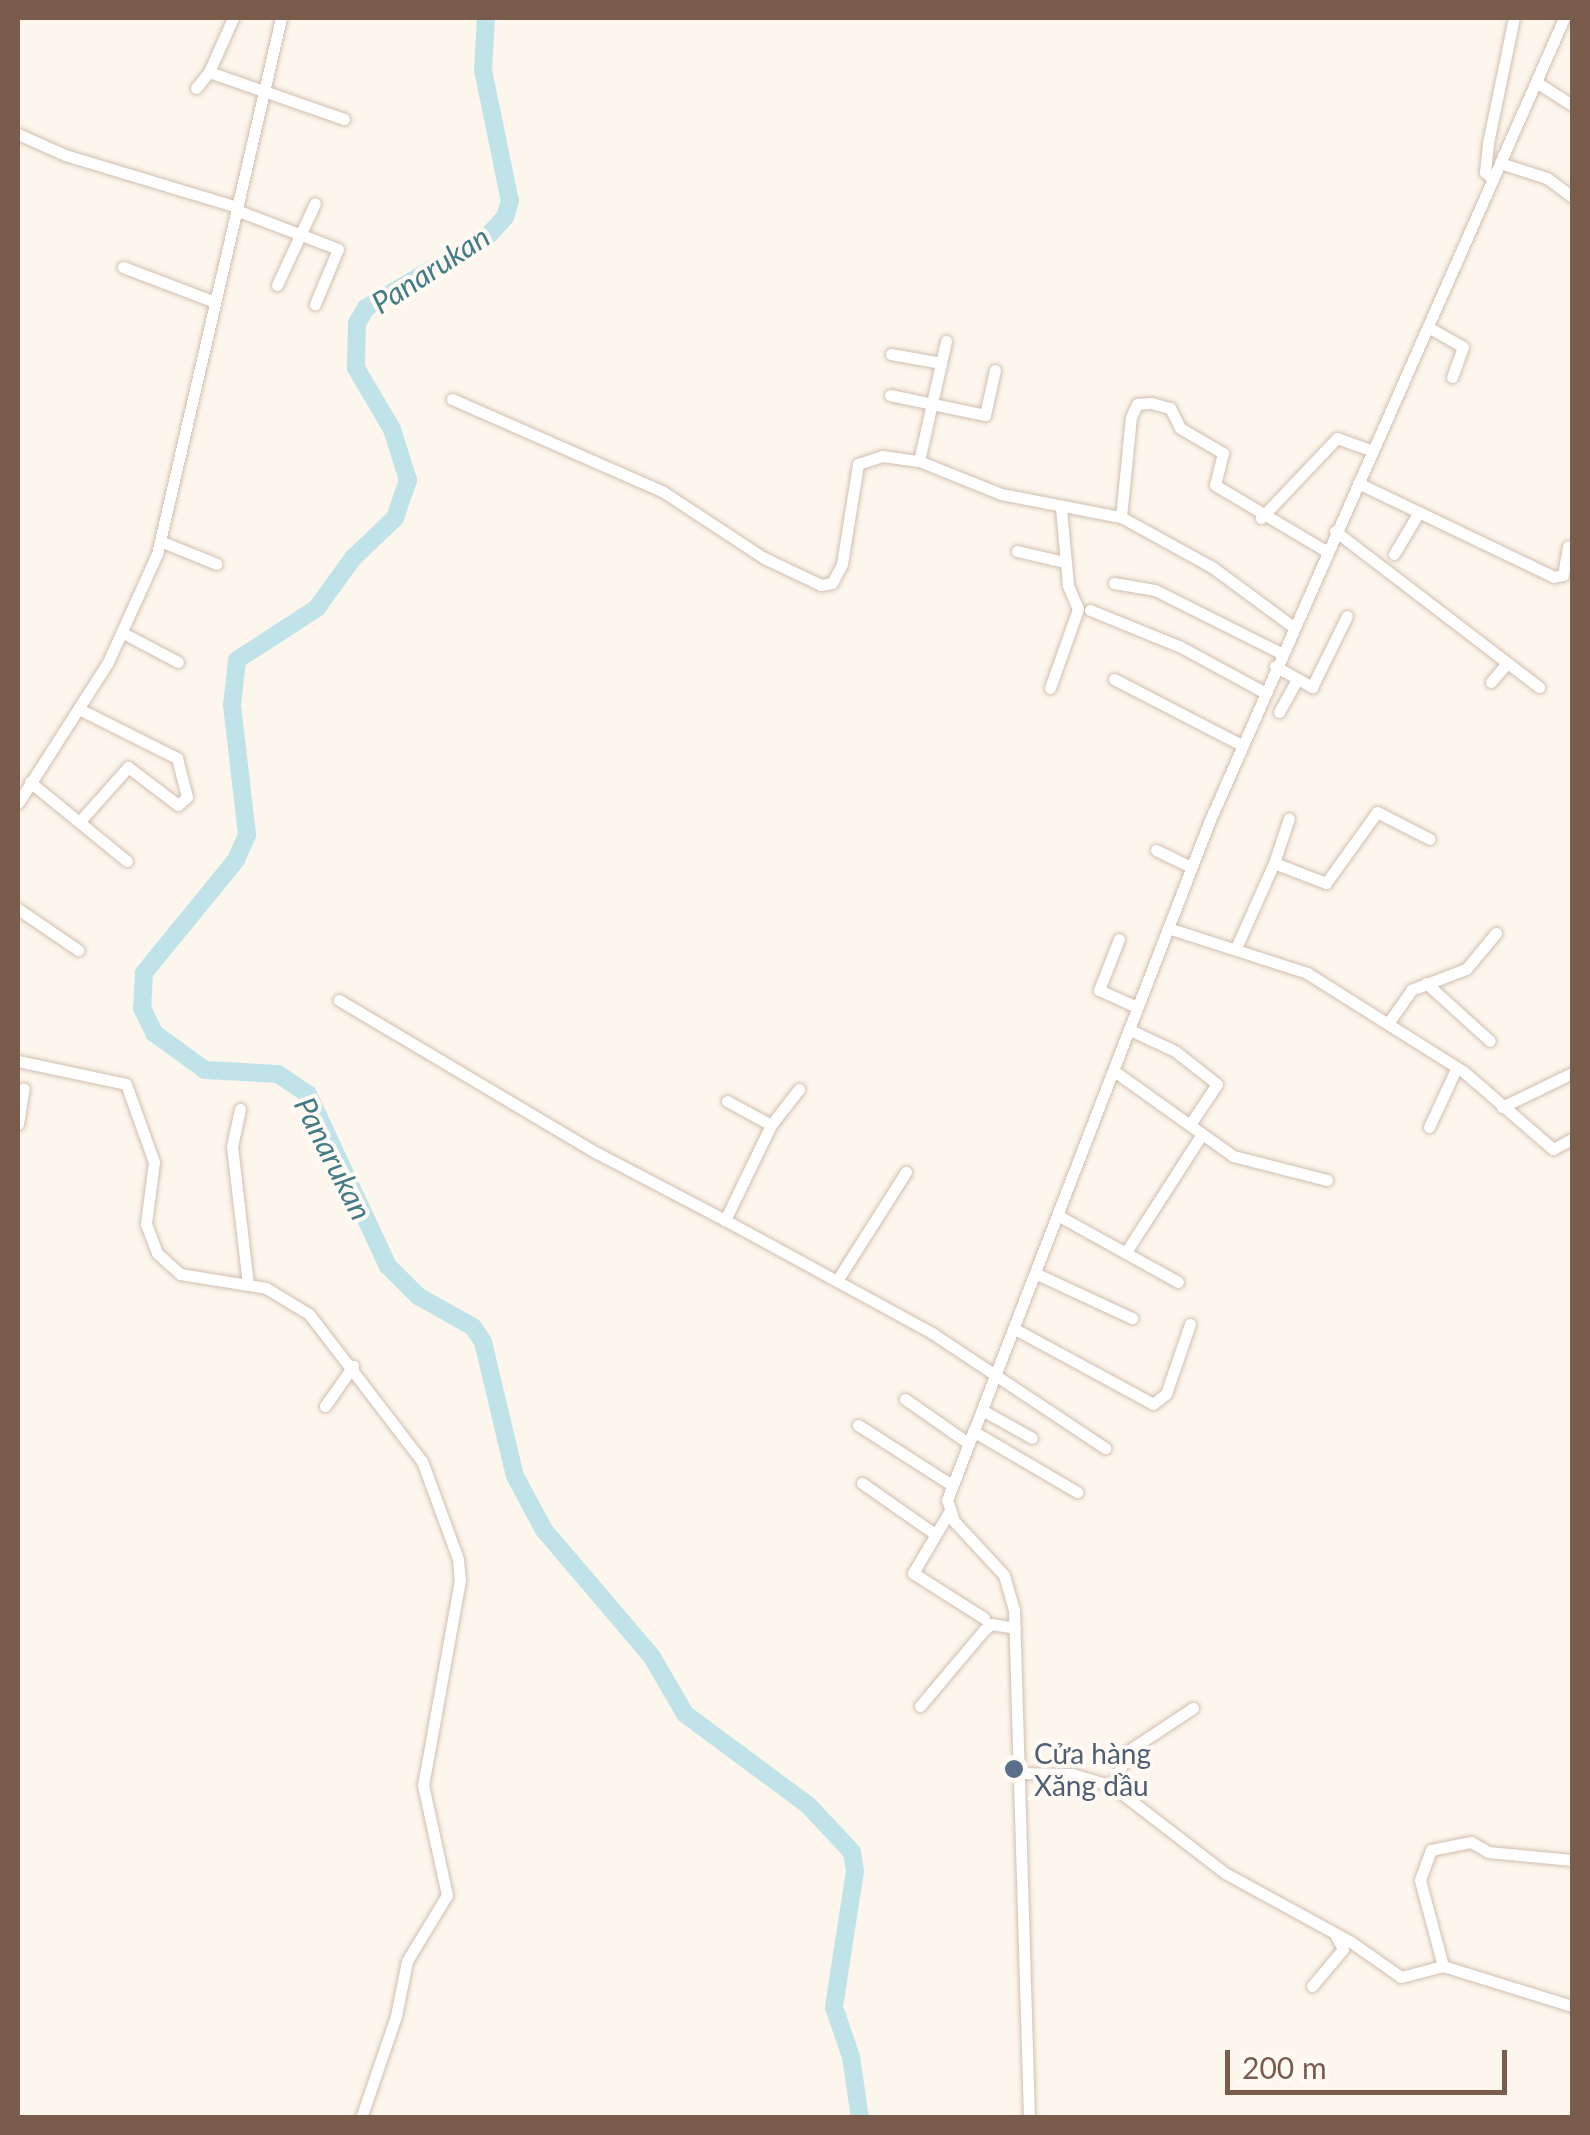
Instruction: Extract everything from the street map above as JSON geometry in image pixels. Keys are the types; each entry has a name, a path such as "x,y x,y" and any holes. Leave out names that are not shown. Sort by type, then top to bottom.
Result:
{"street":[{"path":"196,88 209,72 232,18"},
{"path":"18,803 123,633 160,541 281,18"},
{"path":"1493,179 1485,172 1488,143 1514,18"},
{"path":"984,1618 914,1574 932,1532 949,1512 952,1485 1060,1216 1190,867 1292,626 1564,18"},
{"path":"209,72 344,119"},
{"path":"1536,82 1572,105"},
{"path":"18,134 65,156 236,208 300,232 339,252 315,304"},
{"path":"1500,163 1546,178 1572,197"},
{"path":"277,285 315,203"},
{"path":"124,267 215,302"},
{"path":"1428,327 1463,347 1452,376"},
{"path":"920,461 946,341"},
{"path":"891,354 941,362"},
{"path":"890,395 986,415 995,370"},
{"path":"452,399 662,491 764,558 821,585 832,583 842,564 858,464 873,455 920,461 1001,494 1121,517 1212,567 1292,626"},
{"path":"1121,517 1131,417 1142,402 1170,408 1180,428 1223,452 1213,483 1261,518 1326,551"},
{"path":"1261,518 1337,438 1372,451"},
{"path":"1358,483 1554,577 1563,575 1568,546"},
{"path":"1050,688 1078,609 1064,562 1061,508"},
{"path":"1394,554 1419,512"},
{"path":"1336,531 1538,687"},
{"path":"160,541 217,564"},
{"path":"1017,551 1064,562"},
{"path":"1114,583 1156,590 1281,653"},
{"path":"1090,610 1180,646 1264,692"},
{"path":"1275,666 1312,687 1347,616"},
{"path":"123,633 178,662"},
{"path":"1491,682 1506,663"},
{"path":"1114,678 1242,746"},
{"path":"1280,712 1296,678"},
{"path":"79,709 177,758 187,798 178,805 128,767 81,820"},
{"path":"30,782 127,861"},
{"path":"1274,863 1326,883 1377,812 1430,839"},
{"path":"1236,948 1274,863 1289,818"},
{"path":"1156,850 1190,867"},
{"path":"18,894 18,906 78,950"},
{"path":"1168,928 1307,974 1362,1013 1389,1022 1458,1067 1553,1150 1572,1140"},
{"path":"1389,1022 1407,994 1426,982 1466,969 1496,934"},
{"path":"1119,939 1099,990 1137,1007"},
{"path":"1426,982 1490,1041"},
{"path":"339,1000 724,1220 838,1279 996,1373 1105,1448"},
{"path":"1130,1030 1175,1051 1217,1084 1191,1123"},
{"path":"18,1061 125,1083 154,1162 146,1224 156,1254 180,1274 248,1284 299,1306 353,1366 422,1461 460,1574 424,1768 427,1821 447,1895 407,1960 396,2016 361,2118"},
{"path":"1430,1127 1458,1067"},
{"path":"1114,1071 1233,1156 1328,1180"},
{"path":"1502,1107 1572,1073"},
{"path":"18,1124 24,1088"},
{"path":"724,1220 771,1126 799,1089"},
{"path":"727,1101 771,1126"},
{"path":"240,1109 232,1146 248,1284"},
{"path":"1126,1252 1202,1134"},
{"path":"838,1279 906,1172"},
{"path":"1060,1216 1178,1282"},
{"path":"1037,1274 1132,1318"},
{"path":"1016,1329 1153,1404 1166,1394 1190,1324"},
{"path":"325,1406 353,1366"},
{"path":"904,1399 1077,1492"},
{"path":"982,1410 1032,1438"},
{"path":"858,1425 952,1485"},
{"path":"862,1483 932,1532"},
{"path":"949,1512 1004,1575 1015,1628 1028,2118"},
{"path":"920,1706 984,1630 992,1624 1015,1628"},
{"path":"1112,1786 1128,1752 1193,1708"},
{"path":"1017,1773 1072,1774 1112,1786 1225,1874 1333,1932 1401,1978 1442,1966 1572,2006"},
{"path":"1442,1966 1420,1882 1431,1850 1471,1842 1488,1852 1572,1860"},
{"path":"1312,1986 1343,1948 1333,1932"}],"waterway":[{"name":"Panarukan","path":"486,18 483,70 510,201 505,217 488,236 366,308 357,323 356,368 392,429 408,480 395,518 353,558 317,608 237,660 232,705 247,835 236,860 144,973 142,1008 154,1033 205,1070 278,1074 308,1094 388,1266 418,1296 473,1327 483,1342 515,1476 544,1530 652,1657 685,1714 808,1805 852,1852 855,1871 834,2007 851,2057 860,2118"}],"place":[{"name":"Cửa hàng Xăng dầu","path":"1014,1769"}]}
